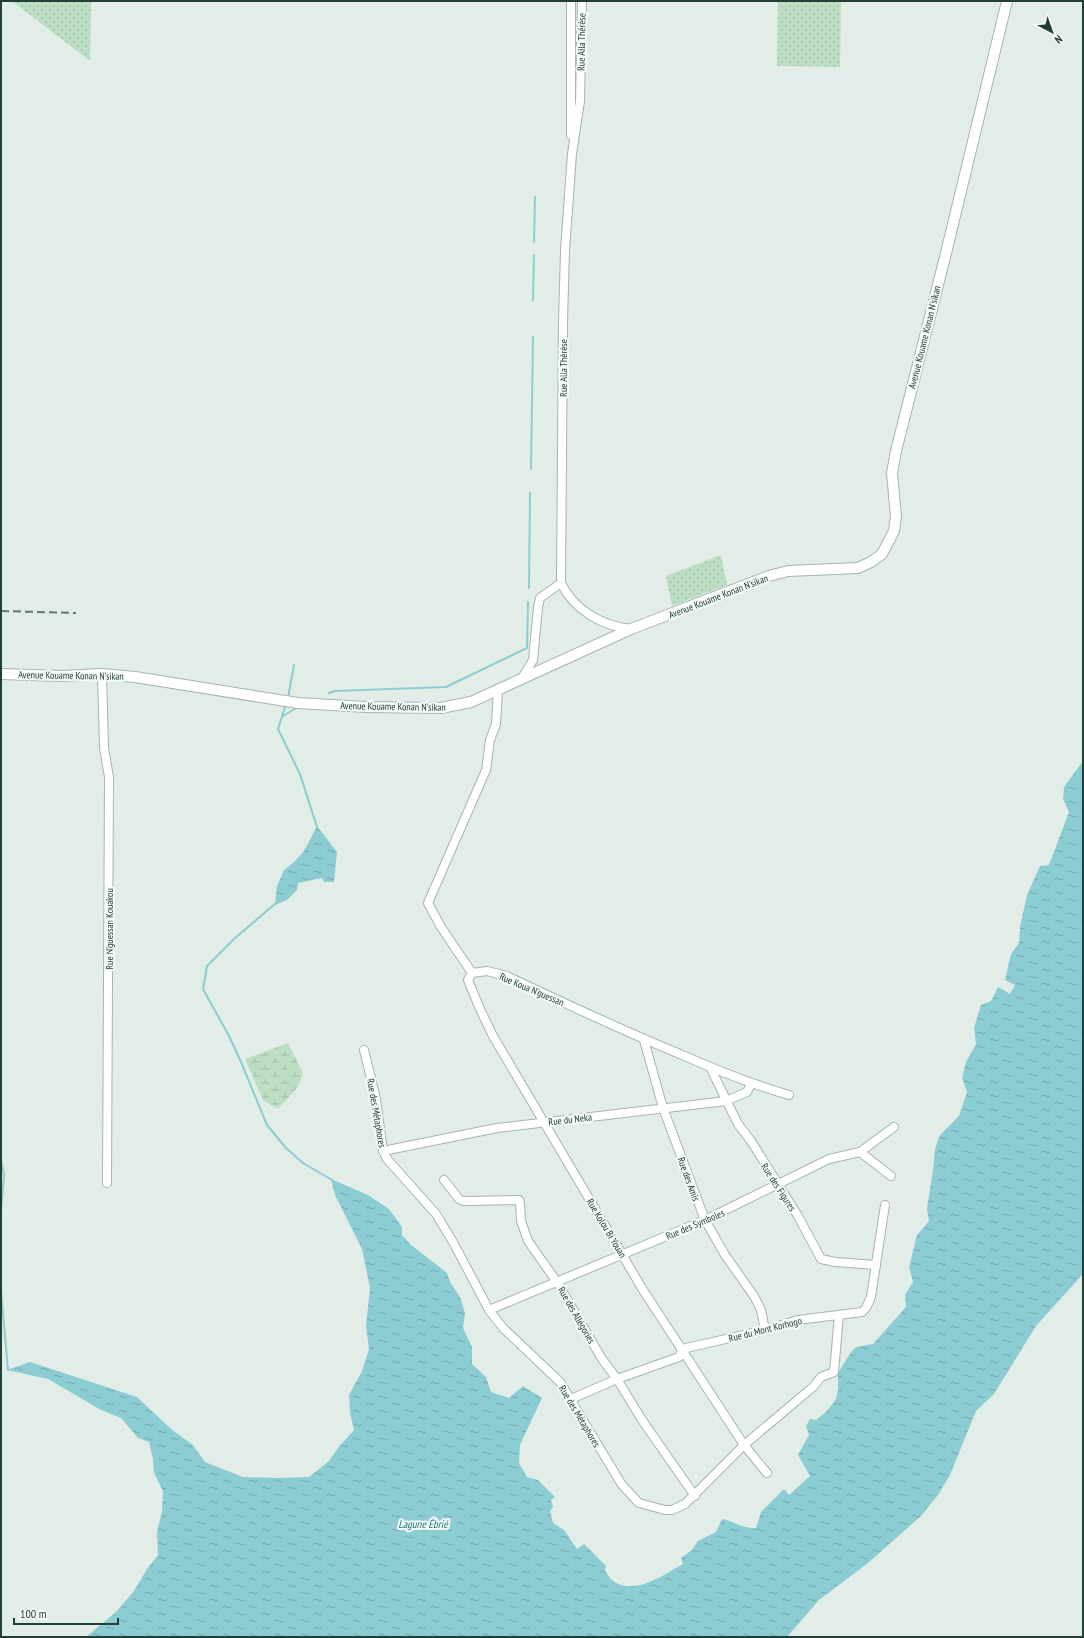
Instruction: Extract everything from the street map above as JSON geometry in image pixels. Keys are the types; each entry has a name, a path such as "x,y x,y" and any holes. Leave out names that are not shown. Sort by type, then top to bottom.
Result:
{"street":[{"name":"Rue Alla Thérèse","path":"571,1 572,154"},
{"name":"Rue Alla Thérèse","path":"560,583 565,250 572,154 580,101 582,1"},
{"name":"Avenue Kouame Konan N'sikan","path":"1,674 62,676 102,674 135,677 298,703 366,707 441,708 471,702 631,629 769,576 788,571 858,568 871,562 882,554 890,542 894,532 896,516 892,472 896,451 1007,1"},
{"path":"522,678 533,660 540,598 560,583 581,610 618,628 631,629"},
{"name":"Rue N'guessan Kouakou","path":"102,674 104,748 109,777 107,1183"},
{"path":"472,972 441,927 428,903 486,770 490,740 496,724 498,689"},
{"name":"Rue Koua N'guessan","path":"472,972 487,971 507,976 644,1040 751,1084 789,1094"},
{"name":"Rue Kolou Bi Youan","path":"472,972 468,980 493,1036 643,1290 744,1445 767,1473"},
{"name":"Rue des Amis","path":"644,1040 663,1108 705,1220 725,1255 754,1296 761,1310 765,1330"},
{"name":"Rue des Métaphores","path":"364,1050 376,1100 383,1151 387,1159 436,1214 453,1242 489,1310 503,1328 560,1382 622,1485 640,1503 648,1507 672,1510 685,1504 744,1445 813,1387 818,1379 834,1372 839,1315"},
{"name":"Rue des Figures","path":"710,1067 738,1124 798,1216 821,1259 835,1262 876,1265"},
{"name":"Rue du Neka","path":"383,1151 497,1128 726,1101 747,1092 751,1084"},
{"name":"Rue des Symboles","path":"489,1310 705,1220 829,1159 860,1152 894,1127"},
{"path":"860,1152 891,1176"},
{"name":"Rue des Allégories","path":"444,1180 459,1199 463,1201 519,1200 521,1221 528,1241 557,1282 602,1359 617,1379 642,1420 694,1496"},
{"name":"Rue du Mont Korhogo","path":"571,1399 617,1379 679,1357 682,1354 682,1349 765,1330 798,1320 862,1312 866,1308 871,1297 885,1205"}],"green space":[{"path":"12,1 91,1 90,61"},
{"path":"778,1 841,1 840,67 777,66"},
{"path":"721,555 727,585 672,606 666,576"},
{"path":"288,1043 303,1073 298,1087 278,1109 263,1100 245,1059"}],"water":[{"name":"Lagune Ébrié","path":"1083,761 1083,1274 1036,1326 994,1394 976,1411 950,1475 938,1495 921,1516 868,1563 819,1600 787,1637 86,1637 116,1612 134,1591 147,1569 158,1555 157,1531 162,1512 163,1491 154,1473 153,1459 149,1442 138,1438 121,1418 101,1410 48,1379 7,1370 30,1362 137,1397 171,1429 193,1445 205,1462 243,1477 309,1477 329,1461 354,1430 350,1413 349,1395 362,1371 369,1349 366,1326 370,1288 362,1249 335,1195 331,1179 368,1195 389,1209 402,1227 402,1235 410,1244 447,1273 450,1282 460,1297 465,1313 463,1328 472,1347 472,1364 486,1377 491,1392 509,1398 523,1386 542,1398 520,1445 519,1463 527,1477 538,1480 555,1497 551,1500 553,1507 550,1511 553,1523 564,1530 577,1549 584,1544 606,1566 605,1571 612,1580 622,1585 630,1586 640,1585 658,1578 683,1564 681,1558 692,1550 698,1541 716,1532 722,1519 742,1526 756,1528 761,1512 784,1489 789,1495 810,1476 798,1455 809,1435 806,1426 810,1419 816,1420 827,1411 836,1399 838,1389 838,1373 851,1352 856,1347 873,1344 906,1307 905,1295 913,1282 909,1267 917,1235 929,1221 927,1209 935,1149 940,1135 959,1116 967,1092 962,1078 966,1062 976,1044 974,1028 981,1005 991,1001 998,987 1010,994 1015,985 1005,980 1011,954 1019,943 1020,927 1027,895 1040,866 1049,865 1069,812 1063,799 1064,787"},
{"path":"317,826 337,852 334,882 324,882 322,878 298,883 297,890 287,900 275,905 277,886 284,870 304,851"}],"waterway":[{"path":"534,242 535,197"},
{"path":"533,300 534,255"},
{"path":"531,469 533,337"},
{"path":"529,588 530,493"},
{"path":"329,693 335,691 446,687 527,648 528,602"},
{"path":"288,698 294,665"},
{"path":"285,707 278,729 300,774 317,827"},
{"path":"283,716 298,707"},
{"path":"276,903 234,939 207,966 203,989 229,1036 267,1125 286,1148 303,1163 332,1180"},
{"path":"1,1160 4,1175 1,1211"},
{"path":"1,1291 8,1370"}],"railway":[{"path":"1,611 76,613"}]}
